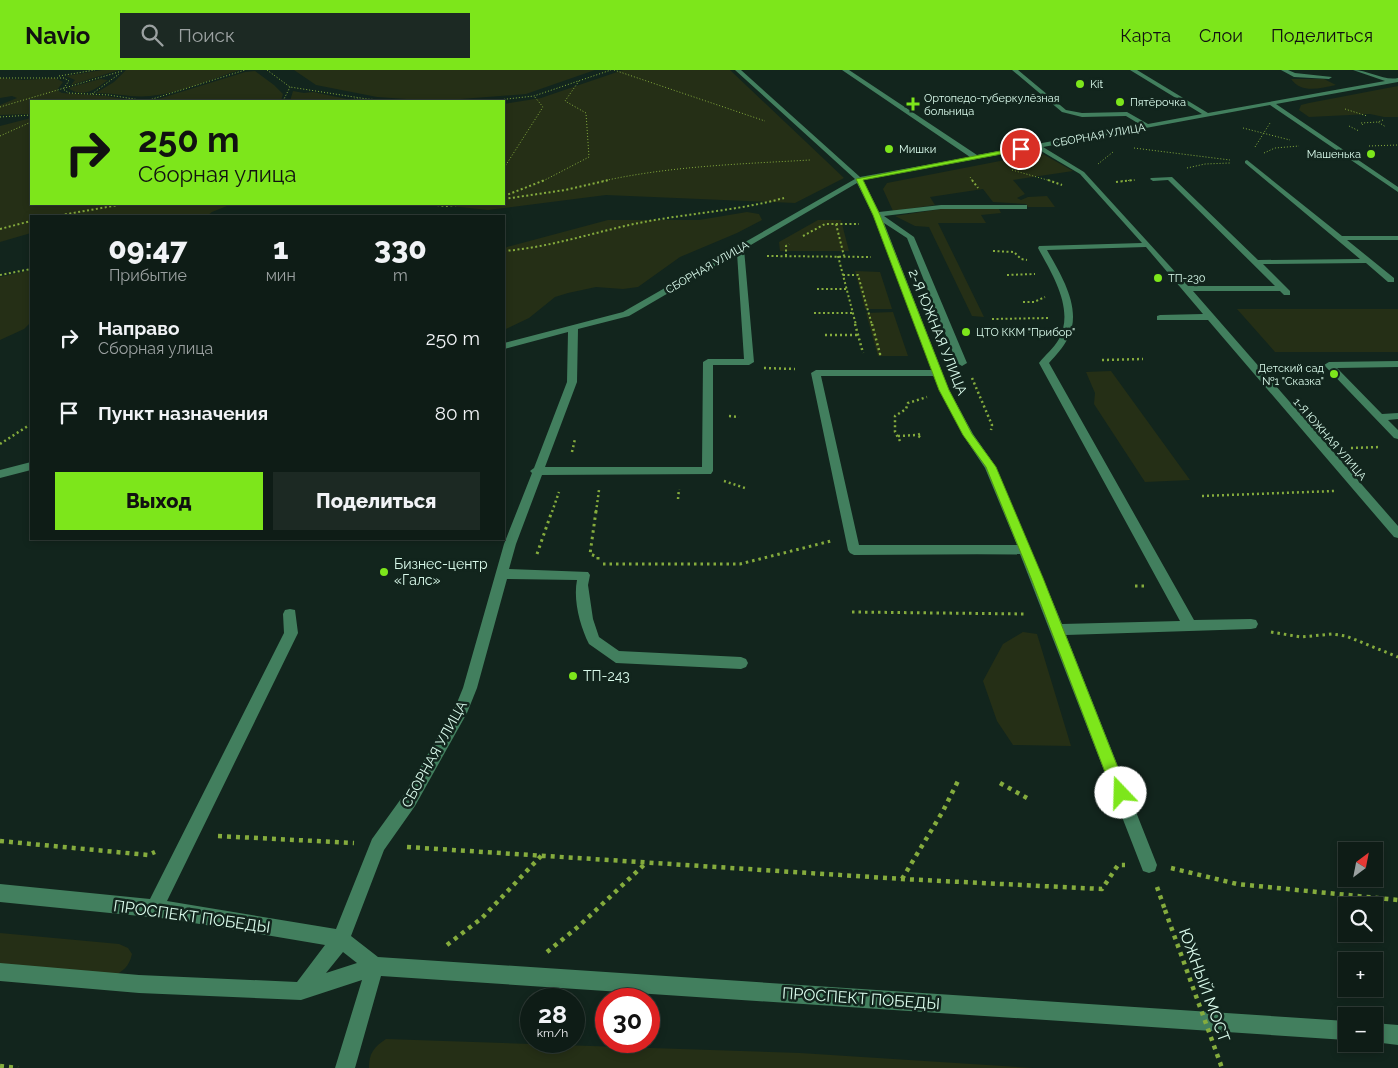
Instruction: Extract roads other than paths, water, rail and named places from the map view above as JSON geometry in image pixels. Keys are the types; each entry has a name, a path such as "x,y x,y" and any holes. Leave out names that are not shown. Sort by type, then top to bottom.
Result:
{"street":[{"name":"2-Я ЮЖНАЯ УЛИЦА","path":"738,70 859,179 877,215 891,257 944,390 968,435 990,467 1025,549 1148,865"},
{"path":"845,70 976,158"},
{"path":"1015,70 1064,111 1082,115 1127,114 1148,126"},
{"path":"1133,70 1207,115"},
{"path":"1284,70 1294,75 1329,76"},
{"path":"1316,70 1354,88"},
{"path":"1356,70 1395,81"},
{"name":"СБОРНАЯ УЛИЦА","path":"505,346 626,314 859,179 1395,81"},
{"path":"1271,103 1398,190"},
{"name":"1-Я ЮЖНАЯ УЛИЦА","path":"1036,146 1085,176 1148,245 1398,534"},
{"path":"1247,162 1391,280"},
{"path":"1153,178 1170,178 1285,291 1185,289"},
{"path":"1389,183 1398,183"},
{"path":"877,215 941,207 1024,207"},
{"path":"877,215 910,236 962,363"},
{"path":"1340,238 1398,238"},
{"path":"1148,245 1042,248 1064,289 1068,315 1065,334 1044,363 1190,626"},
{"path":"536,471 707,471 708,362 749,362 740,247"},
{"path":"1255,262 1368,261"},
{"path":"1160,318 1210,317"},
{"name":"СБОРНАЯ УЛИЦА","path":"301,991 341,939 378,845 409,801 460,712 470,688 510,544 536,471 572,382 573,328"},
{"path":"1398,364 1329,365 1398,436"},
{"path":"937,373 816,373 854,550 1025,549"},
{"path":"1379,417 1398,416"},
{"path":"0,474 30,466"},
{"path":"501,574 584,575 582,585 586,619 594,640 616,657 741,663"},
{"path":"154,908 291,633 290,614"},
{"path":"1058,630 1251,624"},
{"name":"ПРОСПЕКТ ПОБЕДЫ","path":"0,893 154,908 341,939 375,966"},
{"path":"345,1068 375,966"},
{"name":"ПРОСПЕКТ ПОБЕДЫ","path":"0,972 139,984 301,991 375,966 1338,1030"},
{"path":"1383,1034 1398,1035"}],"place":[{"name":"Kit","path":"1080,84"},
{"name":"Пятёрочка","path":"1120,102"},
{"name":"Ортопедо-туберкулёзная больница","path":"913,104"},
{"name":"Мишки","path":"889,149"},
{"name":"Машенька","path":"1371,154"},
{"name":"ТП-230","path":"1158,278"},
{"name":"ЦТО ККМ \"Прибор\"","path":"966,332"},
{"name":"Детский сад №1 \"Сказка\"","path":"1334,374"},
{"name":"Бизнес-центр «Галс»","path":"384,572"},
{"name":"ТП-243","path":"573,676"}]}
